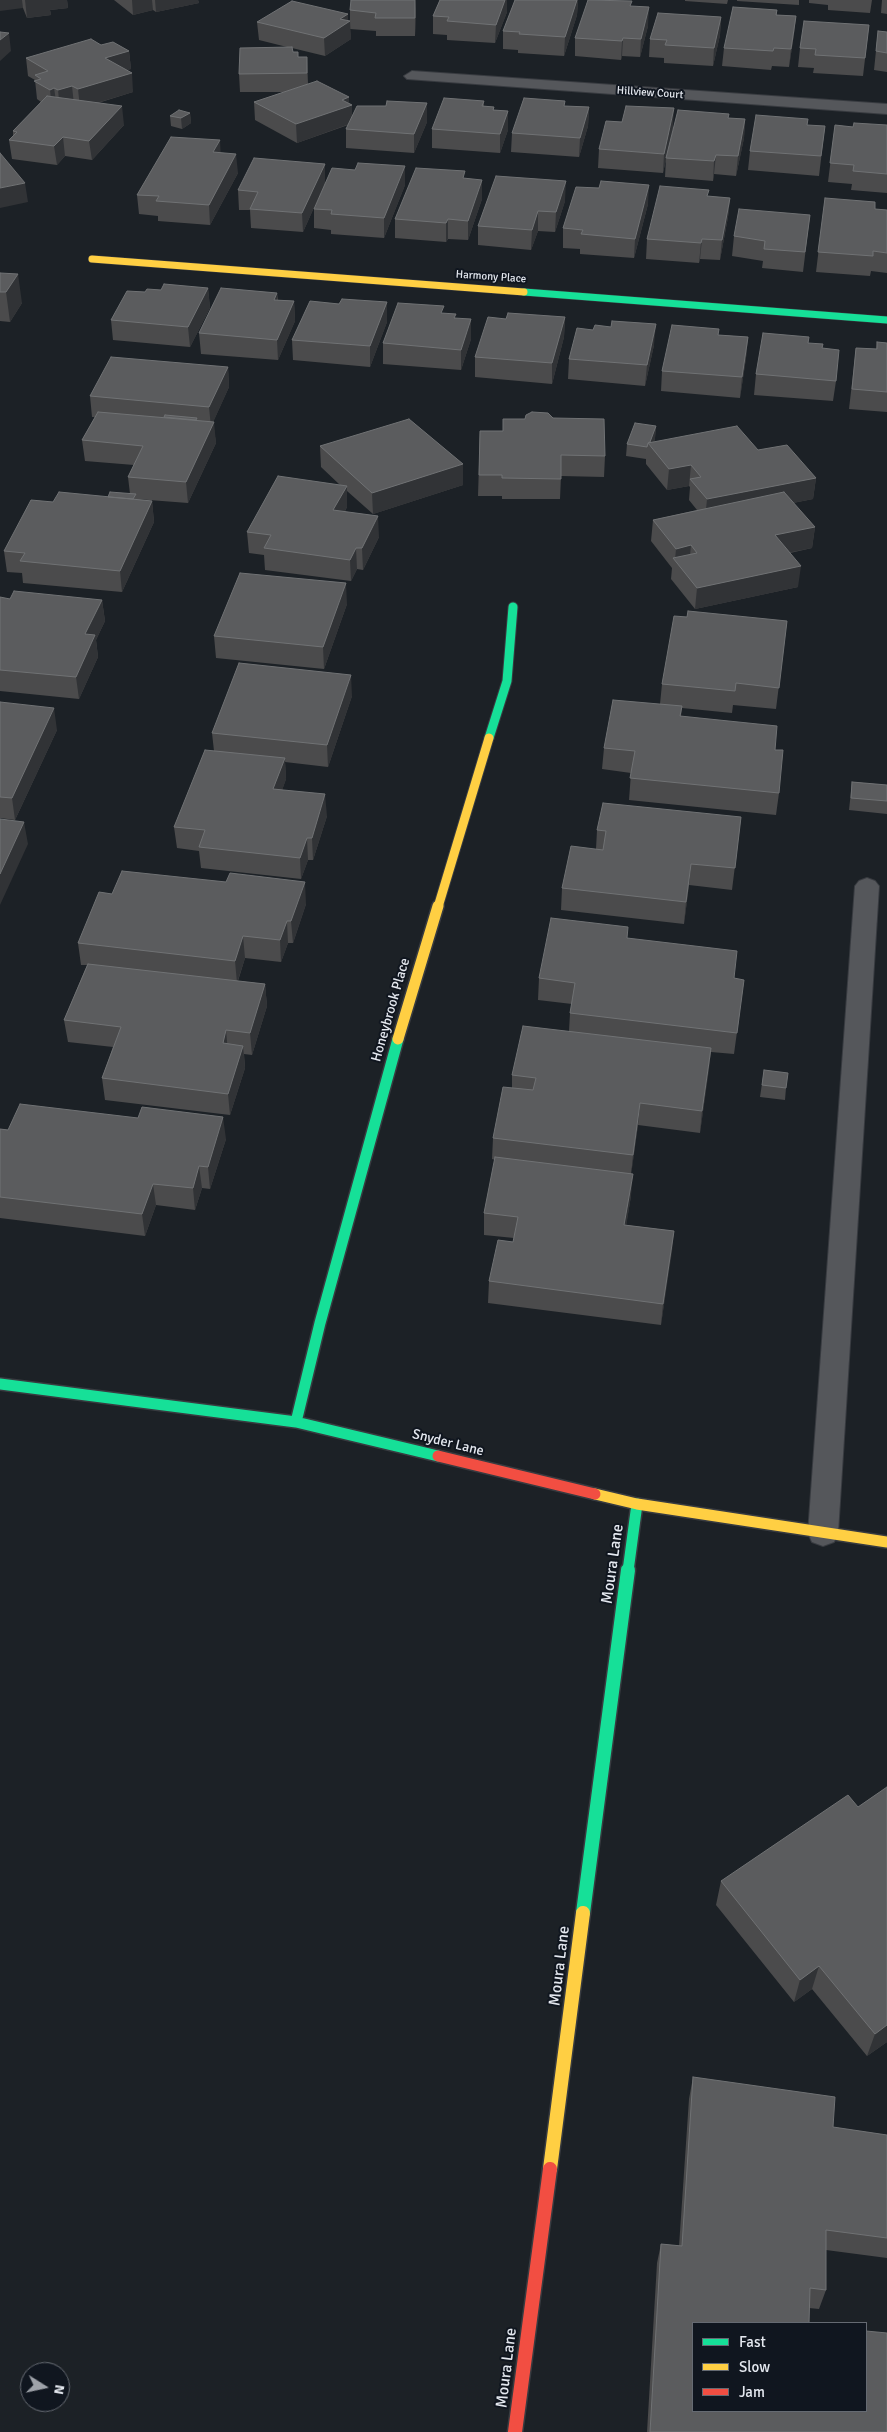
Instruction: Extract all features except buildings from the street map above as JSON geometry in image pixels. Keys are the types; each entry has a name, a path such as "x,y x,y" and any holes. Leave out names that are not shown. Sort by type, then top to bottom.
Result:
{"street":[{"name":"Hillview Court","path":"412,76 887,109"},
{"name":"Harmony Place","path":"92,258 887,320"},
{"name":"Honeybrook Place","path":"296,1422 320,1323 410,994 507,681 513,607"},
{"path":"823,1533 867,886"},
{"name":"Snyder Lane","path":"0,1384 296,1422 637,1504 887,1542"},
{"name":"Moura Lane","path":"515,2432 637,1504"}],"traffic: fast":[{"path":"524,292 887,320"},
{"path":"489,738 507,681 513,607"},
{"path":"296,1422 320,1323 398,1039"},
{"path":"0,1384 296,1422 438,1456"},
{"path":"583,1913 637,1504"}],"traffic: slow":[{"path":"92,259 524,292"},
{"path":"398,1039 489,738"},
{"path":"595,1494 637,1504 887,1542"},
{"path":"550,2169 583,1913"}],"traffic: jam":[{"path":"438,1456 595,1494"},
{"path":"515,2432 550,2169"}]}
